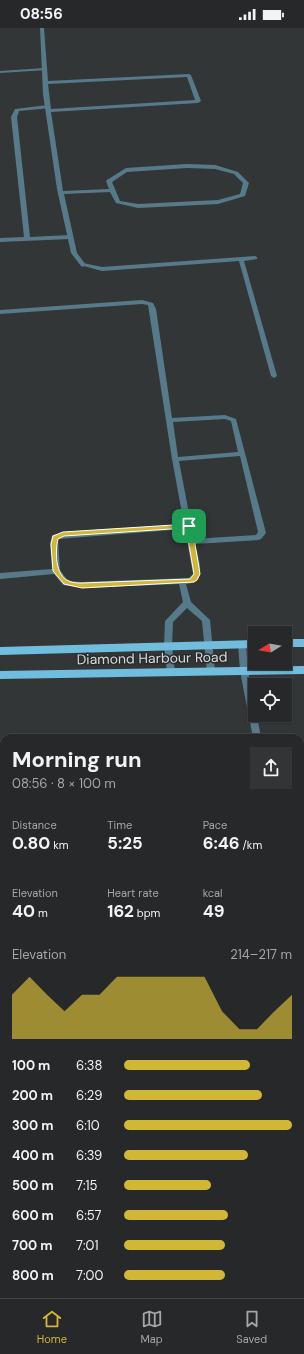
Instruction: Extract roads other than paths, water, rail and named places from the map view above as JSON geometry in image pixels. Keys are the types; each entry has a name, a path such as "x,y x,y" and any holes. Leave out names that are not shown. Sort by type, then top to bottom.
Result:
{"main road":[{"path":"292,643 304,643"},
{"name":"Diamond Harbour Road","path":"0,651 248,644"},
{"name":"Diamond Harbour Road","path":"0,675 304,670"}],"street":[{"path":"42,28 45,83 61,193 74,253 84,264 102,269 255,258"},
{"path":"0,72 45,69"},
{"path":"27,240 14,117 17,110 198,101 189,75 45,83"},
{"path":"187,166 215,168 236,172 246,183 243,195 218,202 138,206 118,202 112,190 109,181 126,170 187,166"},
{"path":"61,193 112,190"},
{"path":"0,240 70,237"},
{"path":"241,259 274,376"},
{"path":"0,312 142,302 151,304 153,309 176,459 189,526 192,542 197,574 191,581 82,586 66,583 56,571 54,544 55,537 63,534 189,526"},
{"path":"170,420 230,418 234,420 262,533 258,537 192,542"},
{"path":"176,459 242,454"},
{"path":"0,576 56,571"},
{"path":"182,581 187,603 206,620 207,644 211,672"},
{"path":"171,672 168,646 169,621 187,603"},
{"path":"242,644 244,671 255,734"}]}
